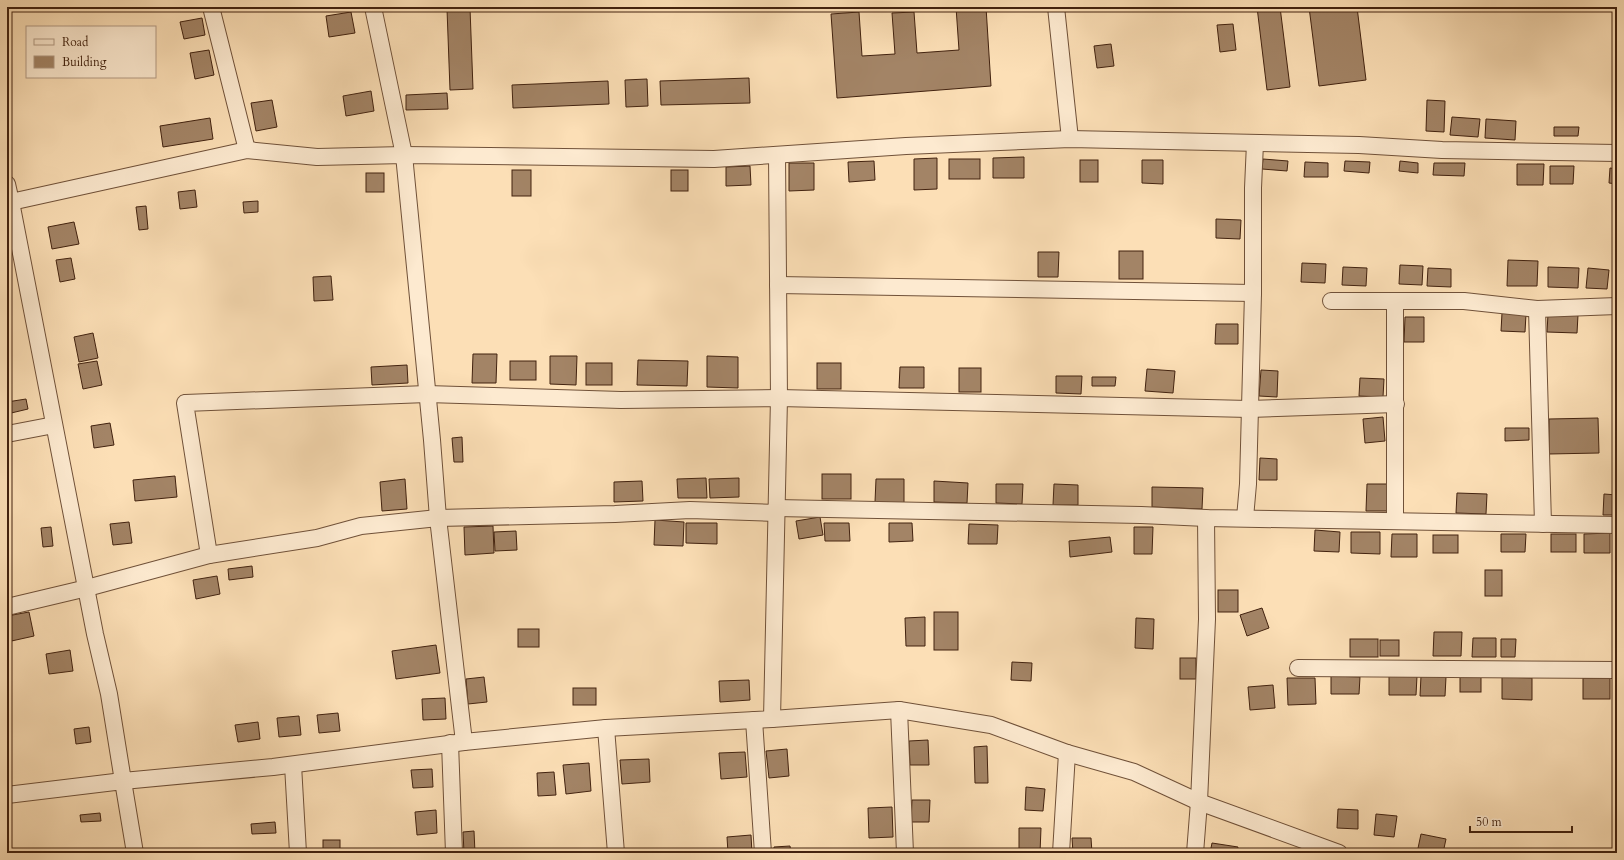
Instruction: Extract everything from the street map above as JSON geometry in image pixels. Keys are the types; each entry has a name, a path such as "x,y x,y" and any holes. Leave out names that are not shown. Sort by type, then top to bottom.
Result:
{"street":[{"path":"211,7 247,150"},
{"path":"373,7 404,155 427,394 457,742 454,853"},
{"path":"1056,7 1070,139"},
{"path":"11,202 247,150 317,157 404,155 714,159 906,146 1070,139 1359,145 1442,150 1617,153"},
{"path":"1245,518 1248,484 1255,143"},
{"path":"772,719 779,398 776,155"},
{"path":"7,184 11,202 12,236 54,425 109,694 135,853"},
{"path":"778,285 1253,293"},
{"path":"1331,301 1464,301 1537,309 1617,306"},
{"path":"1395,302 1395,521"},
{"path":"1537,309 1543,524"},
{"path":"209,555 186,403 427,394 621,400 779,398 1249,409 1396,404"},
{"path":"7,434 54,425"},
{"path":"7,606 87,588 209,555 317,538 361,526 438,518 615,514 690,510 776,510 1141,515 1206,518 1617,525"},
{"path":"1195,853 1199,802 1207,619 1206,518"},
{"path":"1298,668 1617,670"},
{"path":"899,710 905,853"},
{"path":"7,795 123,781 293,765 457,742 606,728 899,710 991,725 1067,753 1134,772 1199,802 1339,853"},
{"path":"754,720 763,853"},
{"path":"606,728 616,853"},
{"path":"1061,853 1067,753"},
{"path":"293,765 298,853"}],"building":[{"path":"490,7 527,7 490,9"},
{"path":"956,7 986,7 991,86 837,98 831,14 859,12 862,56 895,54 892,13 914,12 917,53 959,50"},
{"path":"1257,7 1280,7 1290,87 1267,90"},
{"path":"1309,7 1357,7 1366,80 1319,86"},
{"path":"470,8 473,89 450,90 447,9"},
{"path":"351,12 355,33 329,37 326,16"},
{"path":"202,18 205,35 184,39 180,22"},
{"path":"1233,24 1236,50 1220,52 1217,25"},
{"path":"1111,44 1114,66 1097,68 1094,46"},
{"path":"209,50 214,75 195,79 190,53"},
{"path":"749,78 750,103 661,105 660,81"},
{"path":"647,79 648,106 626,107 625,80"},
{"path":"608,81 609,104 513,108 512,85"},
{"path":"371,91 374,111 346,116 343,96"},
{"path":"447,93 448,109 406,110 406,95"},
{"path":"272,100 277,127 256,131 251,103"},
{"path":"1427,100 1445,101 1444,132 1426,131"},
{"path":"1452,117 1480,119 1478,137 1450,135"},
{"path":"210,118 213,139 163,147 160,126"},
{"path":"1486,119 1516,121 1515,140 1485,138"},
{"path":"1554,127 1579,127 1578,136 1554,136"},
{"path":"1024,157 1024,178 993,178 993,158"},
{"path":"937,158 937,189 914,190 914,159"},
{"path":"949,159 980,159 980,179 949,179"},
{"path":"1263,159 1288,161 1287,171 1262,169"},
{"path":"1080,160 1098,160 1098,182 1080,182"},
{"path":"1142,160 1163,160 1163,184 1142,183"},
{"path":"874,161 875,180 849,182 848,162"},
{"path":"1345,161 1370,162 1369,173 1344,171"},
{"path":"1400,161 1418,163 1418,173 1399,171"},
{"path":"1305,162 1328,163 1328,177 1304,177"},
{"path":"789,163 814,163 814,190 789,191"},
{"path":"1434,163 1465,163 1464,176 1433,175"},
{"path":"1517,164 1544,164 1543,185 1517,185"},
{"path":"750,166 751,185 726,186 726,167"},
{"path":"1550,166 1574,166 1573,184 1550,184"},
{"path":"1610,168 1617,169 1617,184 1609,183"},
{"path":"512,170 531,170 531,196 512,196"},
{"path":"671,170 688,170 688,191 671,191"},
{"path":"366,173 384,173 384,192 366,192"},
{"path":"195,190 197,207 180,209 178,192"},
{"path":"258,201 258,212 244,213 243,202"},
{"path":"146,206 148,229 139,230 136,207"},
{"path":"1216,219 1241,220 1240,239 1216,238"},
{"path":"74,222 79,244 52,249 48,227"},
{"path":"1119,251 1143,251 1143,279 1119,279"},
{"path":"1038,252 1059,252 1058,277 1038,277"},
{"path":"71,258 75,279 60,282 56,260"},
{"path":"1508,260 1538,261 1537,286 1507,286"},
{"path":"1302,263 1326,264 1325,283 1301,282"},
{"path":"1400,265 1423,266 1422,285 1399,284"},
{"path":"1343,267 1367,268 1366,286 1342,285"},
{"path":"1548,267 1579,268 1578,288 1548,287"},
{"path":"1428,268 1451,269 1451,287 1427,286"},
{"path":"1588,268 1609,270 1607,289 1586,288"},
{"path":"331,276 333,300 314,301 313,277"},
{"path":"1502,313 1526,314 1525,332 1501,331"},
{"path":"1548,314 1578,315 1577,333 1547,332"},
{"path":"1405,317 1424,317 1424,342 1404,342"},
{"path":"1216,324 1238,324 1238,344 1215,344"},
{"path":"93,333 98,358 79,362 74,337"},
{"path":"473,354 497,354 496,383 472,383"},
{"path":"550,356 577,356 576,385 550,384"},
{"path":"707,356 738,357 738,388 707,387"},
{"path":"638,360 688,361 687,386 637,385"},
{"path":"97,361 102,385 83,389 78,364"},
{"path":"510,361 536,361 536,380 510,380"},
{"path":"586,363 612,363 612,385 586,385"},
{"path":"817,363 841,363 841,389 817,389"},
{"path":"407,365 408,383 372,385 371,367"},
{"path":"900,367 924,367 924,388 899,388"},
{"path":"959,368 981,368 981,392 959,392"},
{"path":"1147,369 1175,371 1173,393 1145,391"},
{"path":"1261,370 1278,371 1277,397 1259,396"},
{"path":"1056,376 1082,376 1081,394 1056,393"},
{"path":"1092,377 1116,377 1115,386 1092,386"},
{"path":"1360,378 1384,379 1383,397 1359,396"},
{"path":"26,399 28,409 7,414 7,402"},
{"path":"1383,417 1385,441 1365,443 1363,419"},
{"path":"1598,418 1599,453 1549,454 1549,419"},
{"path":"110,423 114,445 94,448 91,426"},
{"path":"1505,428 1529,428 1529,440 1505,441"},
{"path":"462,437 463,462 454,462 452,438"},
{"path":"1260,458 1277,459 1277,480 1259,480"},
{"path":"822,474 851,474 851,499 822,499"},
{"path":"175,476 177,497 135,501 133,480"},
{"path":"706,478 707,498 678,498 677,479"},
{"path":"739,478 739,497 710,498 709,479"},
{"path":"405,479 407,509 382,511 380,482"},
{"path":"876,479 904,479 904,503 875,502"},
{"path":"642,481 643,501 614,502 614,482"},
{"path":"934,481 968,483 967,503 934,502"},
{"path":"996,484 1023,484 1022,504 996,503"},
{"path":"1054,484 1078,485 1078,505 1053,505"},
{"path":"1367,484 1388,484 1387,511 1366,511"},
{"path":"1152,487 1203,488 1202,509 1152,507"},
{"path":"1457,493 1487,494 1486,514 1456,513"},
{"path":"1604,494 1617,495 1617,515 1603,515"},
{"path":"820,517 823,535 799,539 796,521"},
{"path":"655,520 684,522 683,546 654,545"},
{"path":"129,522 132,543 113,545 110,524"},
{"path":"686,523 717,523 717,544 686,543"},
{"path":"824,523 849,523 850,541 825,541"},
{"path":"889,523 912,523 913,541 889,542"},
{"path":"969,524 998,525 997,544 968,544"},
{"path":"493,526 494,553 465,555 464,527"},
{"path":"51,527 53,546 43,547 41,528"},
{"path":"1134,527 1153,527 1152,554 1134,554"},
{"path":"1315,530 1340,532 1339,552 1314,551"},
{"path":"516,531 517,550 495,551 494,532"},
{"path":"1351,532 1380,532 1380,554 1351,553"},
{"path":"1610,533 1610,553 1584,553 1584,534"},
{"path":"1392,534 1417,534 1417,557 1391,557"},
{"path":"1501,534 1526,534 1525,552 1501,552"},
{"path":"1551,534 1576,534 1576,552 1551,552"},
{"path":"1433,535 1458,535 1458,553 1433,553"},
{"path":"1110,537 1112,552 1070,557 1069,541"},
{"path":"252,566 253,577 229,580 228,569"},
{"path":"1485,570 1502,570 1502,596 1485,596"},
{"path":"217,576 220,594 196,599 193,580"},
{"path":"1218,590 1238,590 1238,612 1218,612"},
{"path":"1262,608 1269,628 1247,636 1240,615"},
{"path":"29,612 34,636 7,642 7,616"},
{"path":"934,612 958,612 958,650 934,650"},
{"path":"925,617 925,646 906,646 905,618"},
{"path":"1136,618 1154,619 1153,649 1135,648"},
{"path":"518,629 539,629 539,647 518,647"},
{"path":"1434,632 1462,632 1461,656 1433,656"},
{"path":"1473,638 1496,638 1496,657 1472,657"},
{"path":"1350,639 1378,639 1378,657 1350,657"},
{"path":"1501,639 1516,639 1515,657 1501,657"},
{"path":"1380,640 1399,640 1399,656 1380,656"},
{"path":"436,645 440,673 396,679 392,651"},
{"path":"70,650 73,671 49,674 46,654"},
{"path":"1180,658 1196,658 1196,679 1180,679"},
{"path":"1012,662 1032,663 1031,681 1011,680"},
{"path":"1389,675 1417,676 1416,695 1389,695"},
{"path":"1331,676 1360,677 1359,694 1331,694"},
{"path":"1421,676 1446,677 1445,696 1420,696"},
{"path":"484,677 487,702 468,704 466,679"},
{"path":"1460,677 1481,677 1481,692 1460,692"},
{"path":"1502,677 1532,678 1532,700 1502,699"},
{"path":"1287,678 1315,678 1316,704 1288,705"},
{"path":"1583,678 1610,678 1610,699 1583,699"},
{"path":"749,680 750,700 720,702 719,681"},
{"path":"1273,685 1275,708 1250,710 1248,687"},
{"path":"573,688 596,688 596,705 573,705"},
{"path":"445,698 446,719 423,720 422,699"},
{"path":"338,713 340,731 319,733 317,715"},
{"path":"299,716 301,735 279,737 277,718"},
{"path":"258,722 260,739 238,742 235,725"},
{"path":"89,727 91,742 76,744 74,729"},
{"path":"928,740 929,765 910,765 909,741"},
{"path":"987,746 988,783 975,783 974,747"},
{"path":"787,749 789,776 769,778 766,751"},
{"path":"745,752 747,777 721,779 719,753"},
{"path":"649,759 650,782 622,784 620,760"},
{"path":"589,763 591,791 566,794 563,765"},
{"path":"432,769 433,787 413,788 411,770"},
{"path":"554,772 556,795 538,796 537,773"},
{"path":"1026,787 1045,789 1043,811 1025,810"},
{"path":"912,800 930,800 929,822 911,822"},
{"path":"892,807 893,837 869,838 868,808"},
{"path":"1338,809 1358,810 1358,829 1337,828"},
{"path":"436,810 437,833 417,835 415,812"},
{"path":"100,813 101,821 81,822 80,815"},
{"path":"1376,814 1397,816 1394,837 1374,835"},
{"path":"275,822 276,833 252,834 251,824"},
{"path":"1019,828 1041,828 1040,853 1019,853"},
{"path":"474,831 475,853 464,853 463,832"},
{"path":"1421,834 1446,839 1443,853 1417,853"},
{"path":"751,835 752,853 728,853 727,837"},
{"path":"1072,838 1091,838 1092,853 1073,853"},
{"path":"323,840 340,840 340,853 323,853"},
{"path":"1212,843 1238,847 1237,853 1210,853"},
{"path":"790,846 791,853 774,853 774,847"},
{"path":"1460,850 1479,851 1478,853 1460,853"},
{"path":"257,851 276,851 277,853 257,853"}]}
